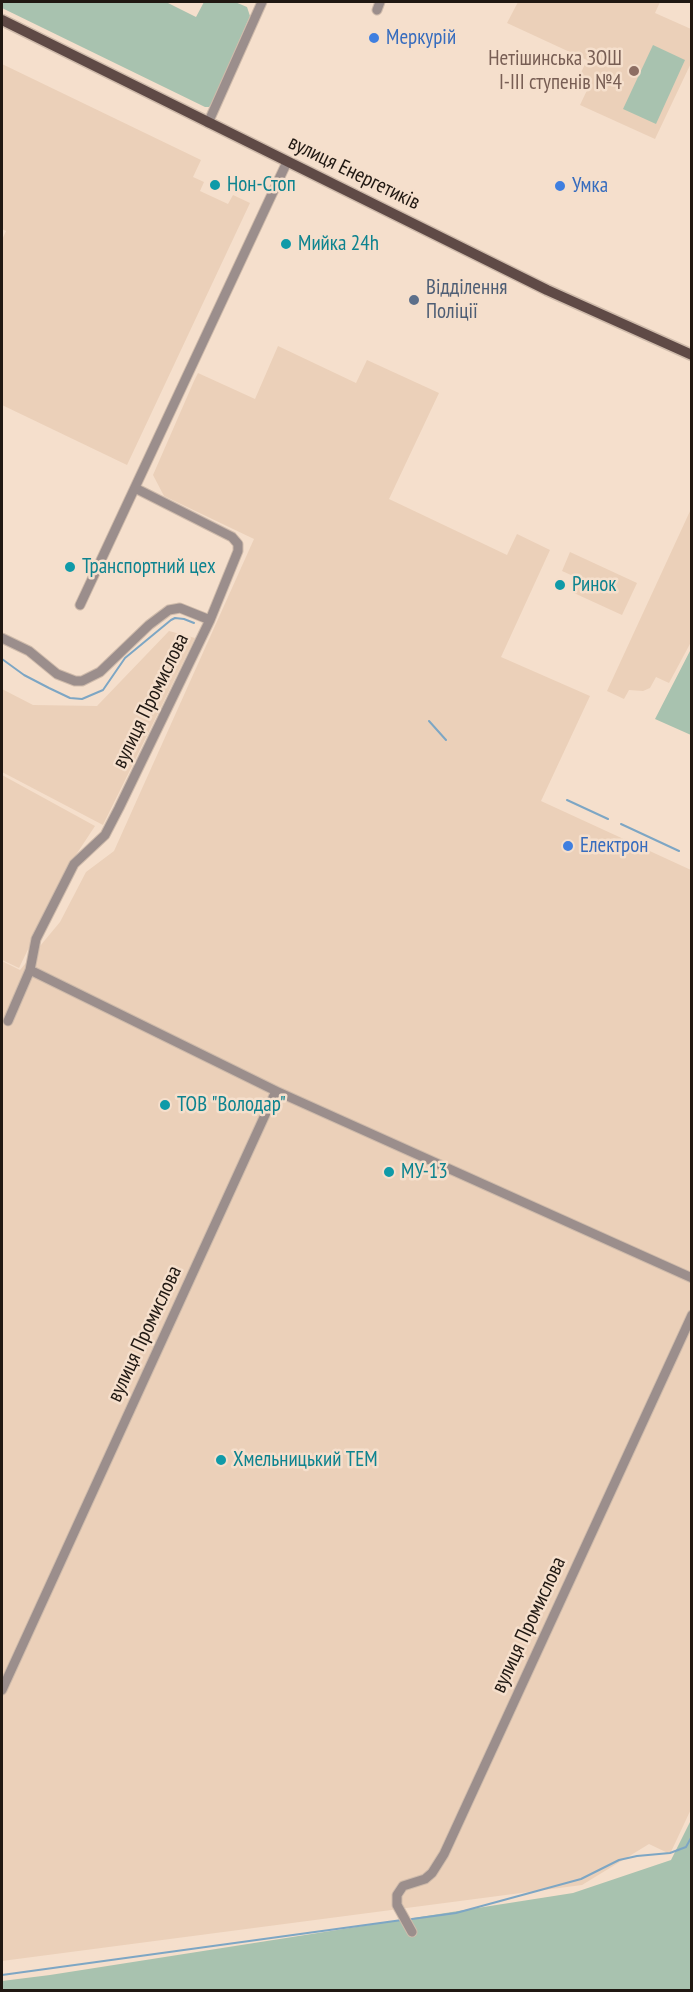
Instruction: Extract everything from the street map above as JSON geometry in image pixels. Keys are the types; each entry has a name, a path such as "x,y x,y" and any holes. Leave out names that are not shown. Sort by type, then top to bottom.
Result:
{"main road":[{"name":"вулиця Енергетиків","path":"2,20 548,290 692,355"}],"street":[{"path":"208,123 262,2"},
{"path":"80,605 288,162"},
{"name":"вулиця Промислова","path":"8,1022 30,970 36,939 75,864 105,835 210,620 237,554 238,548 232,537 135,488"},
{"path":"2,638 29,651 57,674 68,679 82,681 100,672 149,625 169,610 180,608 210,620"},
{"path":"30,970 276,1091 692,1278"},
{"name":"вулиця Промислова","path":"2,1690 276,1091"},
{"name":"вулиця Промислова","path":"412,1932 397,1905 397,1895 403,1886 425,1879 432,1873 444,1854 692,1315"}],"shaded area":[{"name":"Нетішинська ЗОШ І-ІІІ ступенів №4","path":"518,2 660,2 655,13 691,29 692,61 655,139 580,105 589,86 577,81 587,60 507,23"},
{"path":"2,64 201,160 193,177 204,182 200,191 228,204 233,195 250,203 127,465 2,405 2,240 6,231 2,229"},
{"path":"278,346 356,383 367,360 439,393 389,499 507,555 517,534 550,550 501,657 590,696 541,801 691,870 692,1807 670,1854 649,1844 582,1885 2,1961 2,961 20,970 60,922 86,872 114,851 254,539 164,496 153,475 194,381 198,373 255,399"},
{"name":"Ринок","path":"691,509 691,642 669,683 656,677 650,688 643,691 629,690 624,699 607,691"},
{"name":"Ринок","path":"570,552 637,583 622,615 574,593 580,579 562,571"},
{"path":"169,631 195,638 103,825 2,772 2,689 33,705 97,706"},
{"path":"2,775 95,826 68,867 19,968 2,960"}],"green space":[{"path":"2,2 166,2 196,17 204,2 235,2 247,7 250,16 212,103 209,107 205,107 2,8"},
{"path":"653,45 685,60 656,124 623,109"},
{"path":"691,649 692,735 655,719"},
{"path":"691,1820 691,1990 2,1990 2,1981 573,1893 671,1860"}],"waterway":[{"path":"2,659 24,675 49,688 70,698 82,699 103,690 125,658 171,620 184,619 194,623"},
{"path":"429,721 446,740"},
{"path":"567,800 608,819"},
{"path":"621,824 679,851"},
{"path":"412,1919 456,1913 581,1879 619,1860 670,1853 686,1847 692,1836"},
{"path":"2,1975 402,1920"}],"place":[{"name":"Меркурій","path":"374,38"},
{"name":"Нетішинська ЗОШ І-ІІІ ступенів №4","path":"634,71"},
{"name":"Нон-Стоп","path":"215,185"},
{"name":"Умка","path":"560,186"},
{"name":"Мийка 24һ","path":"286,244"},
{"name":"Відділення Поліції","path":"414,300"},
{"name":"Транспортний цех","path":"70,567"},
{"name":"Ринок","path":"560,585"},
{"name":"Електрон","path":"568,846"},
{"name":"ТОВ \"Володар\"","path":"165,1105"},
{"name":"МУ-13","path":"389,1172"},
{"name":"Хмельницький ТЕМ","path":"221,1460"}]}
